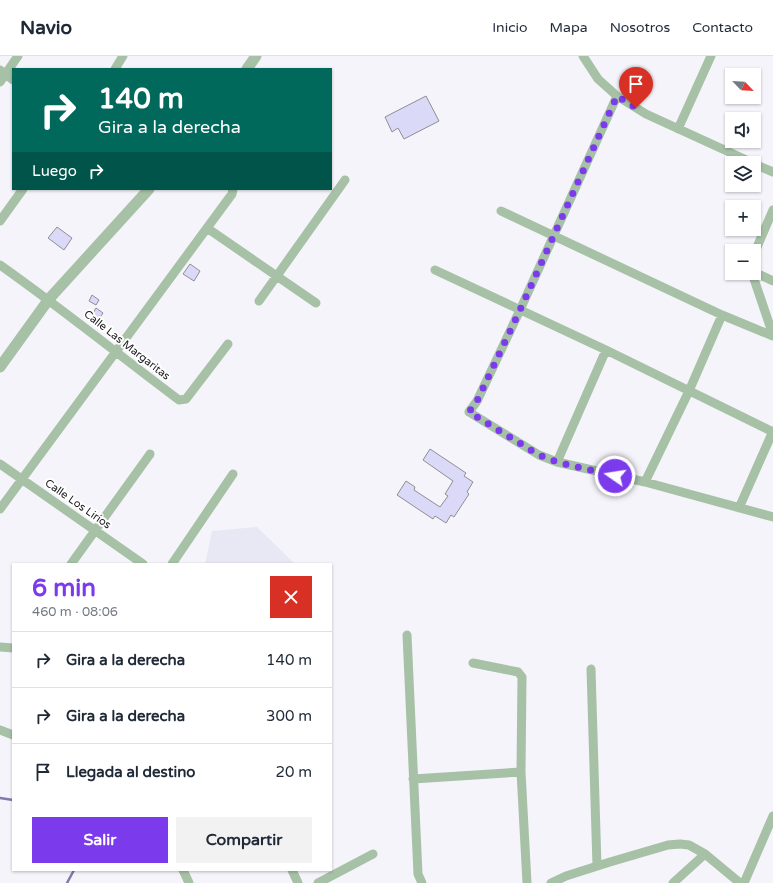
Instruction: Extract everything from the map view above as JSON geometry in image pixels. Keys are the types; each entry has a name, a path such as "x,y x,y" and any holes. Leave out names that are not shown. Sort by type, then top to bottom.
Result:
{"street":[{"path":"5,77 18,56"},
{"path":"116,68 123,56"},
{"path":"248,68 256,56"},
{"path":"583,56 598,79 617,96 646,114 678,130 737,156"},
{"path":"678,130 712,56"},
{"path":"617,96 520,310 477,401 469,412 539,455 557,462 645,482 773,517"},
{"path":"761,167 773,172"},
{"path":"259,301 345,180"},
{"path":"0,221 22,190"},
{"path":"0,367 49,299 149,190"},
{"path":"0,509 232,194 233,190"},
{"path":"758,244 773,210"},
{"path":"501,211 722,315 773,336"},
{"path":"207,228 316,303"},
{"name":"Calle Las Margaritas","path":"0,265 49,299 179,400 186,399 228,344"},
{"path":"435,270 606,350 773,432 739,508"},
{"path":"761,276 773,281"},
{"path":"756,280 773,336"},
{"path":"645,482 689,391 722,315"},
{"path":"557,462 606,350"},
{"path":"72,563 150,454"},
{"name":"Calle Los Lirios","path":"0,464 142,563"},
{"path":"173,563 233,474"},
{"path":"407,635 418,874 422,883"},
{"path":"0,647 12,648"},
{"path":"473,664 518,672 522,677 521,772 527,883"},
{"path":"591,669 597,866"},
{"path":"0,730 12,735"},
{"path":"413,779 521,772"},
{"path":"744,883 773,816"},
{"path":"551,883 566,876 597,866 668,845 680,844 689,845 705,854 740,883"},
{"path":"318,883 373,854"},
{"path":"673,883 705,854"},
{"path":"183,871 188,883"},
{"path":"292,871 298,883"}],"shaded area":[{"path":"257,527 294,563 205,563 212,531"}],"building":[{"path":"426,96 439,121 404,139 398,128 392,132 385,117"},
{"path":"57,227 72,238 64,250 48,238"},
{"path":"190,264 200,271 194,281 183,274"},
{"path":"92,295 99,300 96,305 89,301"},
{"path":"96,308 103,313 99,319 92,315"},
{"path":"430,449 466,473 464,476 473,482 467,492 469,494 454,517 451,515 446,523 435,516 433,519 397,495 406,481 415,487 414,490 440,507 448,496 445,494 453,481 423,460"}],"waterway":[{"path":"0,798 12,800"},
{"path":"67,883 73,871"}],"route":[{"path":"615,476 557,462 539,455 469,412 477,401 520,310 617,96 636,108"}]}
